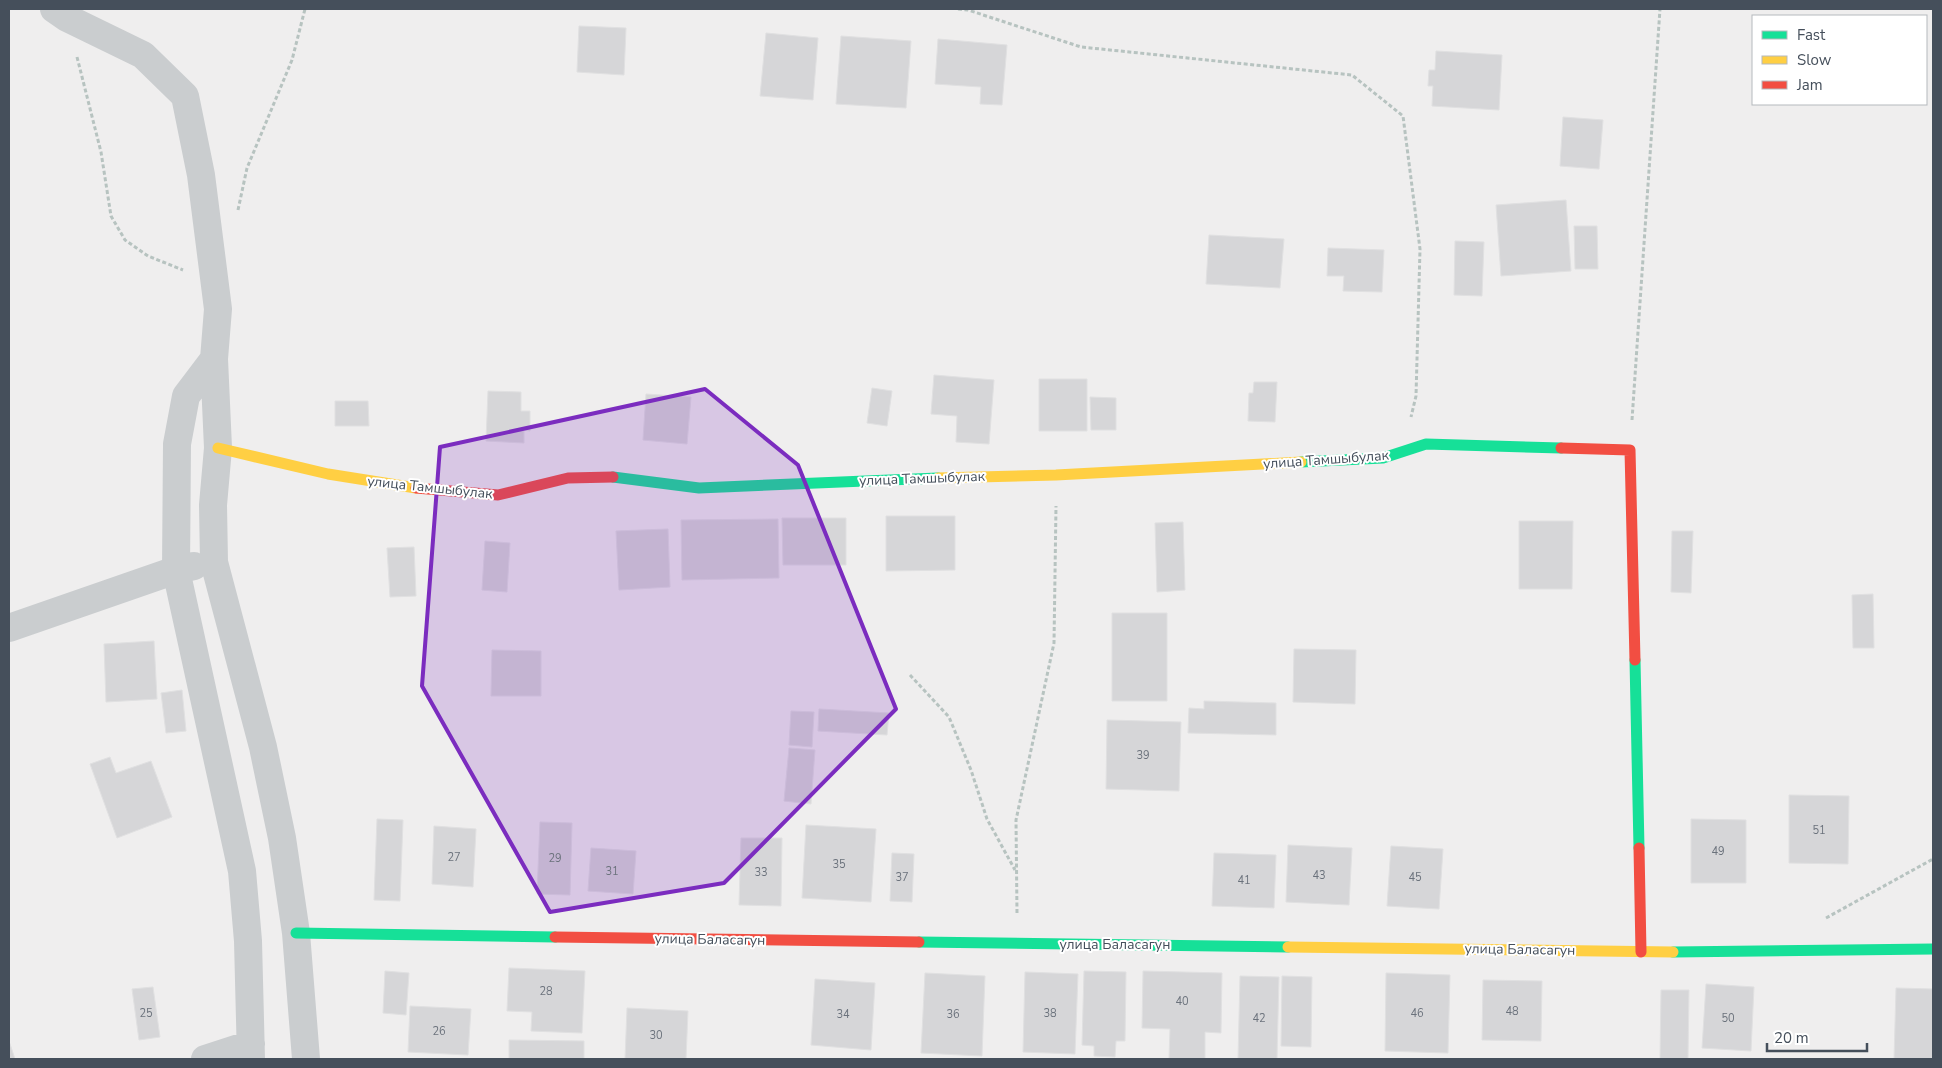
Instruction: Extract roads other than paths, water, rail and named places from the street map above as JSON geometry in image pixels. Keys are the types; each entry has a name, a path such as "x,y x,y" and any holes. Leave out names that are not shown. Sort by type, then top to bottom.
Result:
{"street":[{"path":"60,14 143,55 185,96 201,175 218,309 214,359 218,448 213,505 214,562 263,747 282,838 296,933 306,1059"},
{"path":"206,1059 251,1052 248,941 242,871 176,570 176,444 186,396 214,359"},
{"name":"улица Тамшыбулак","path":"218,448 328,474 426,489 498,495 568,478 616,477 699,488 873,479 1056,475 1383,458 1426,444 1630,450 1641,952"},
{"path":"9,628 176,570 214,562"},
{"name":"улица Баласагун","path":"296,933 1641,952 1933,949"}]}
